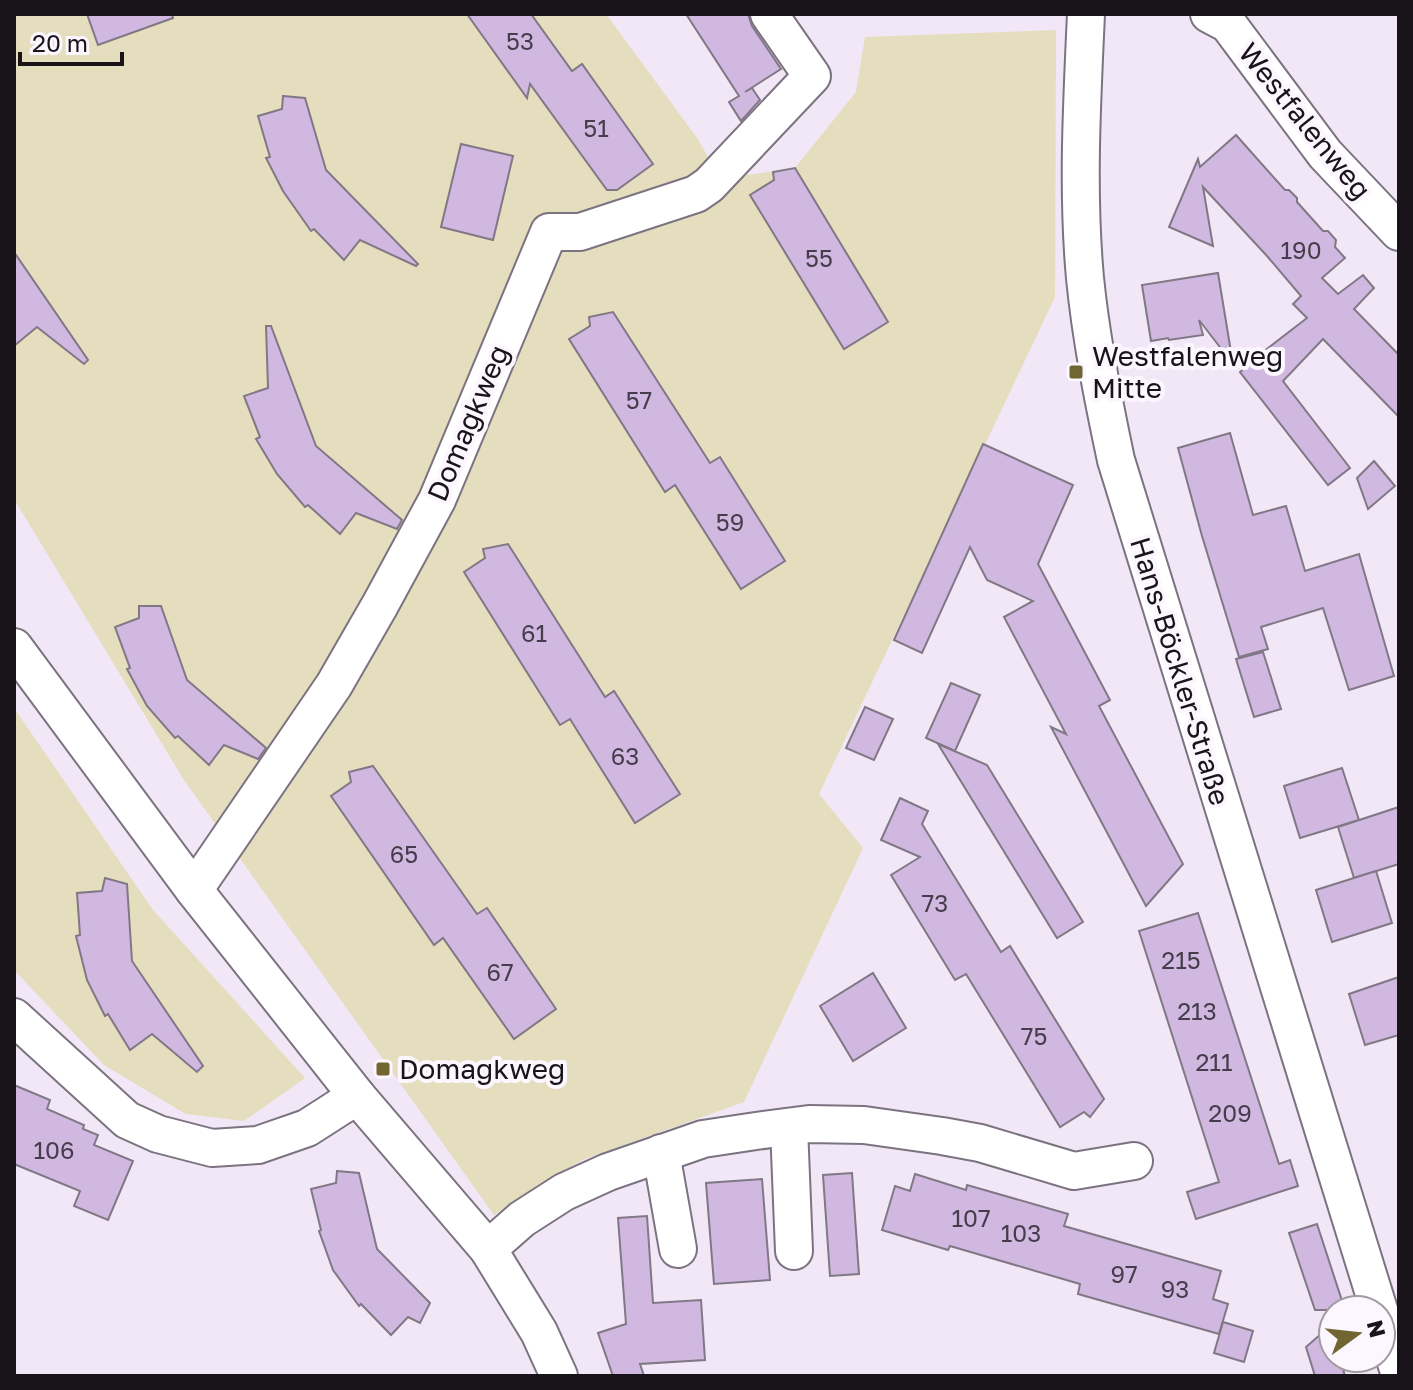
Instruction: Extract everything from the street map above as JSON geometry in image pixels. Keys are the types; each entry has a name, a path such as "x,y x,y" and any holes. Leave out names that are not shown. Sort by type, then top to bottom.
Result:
{"street":[{"name":"Domagkweg","path":"194,890 334,685 437,500 549,232 580,232 696,194 709,185 812,76 769,14"},
{"name":"Hans-Böckler-Straße","path":"1086,14 1080,176 1085,276 1097,367 1116,460 1374,1294"},
{"name":"Westfalenweg","path":"1209,14 1228,24 1325,154 1399,232"},
{"path":"14,647 194,890 357,1096 488,1249 539,1332 559,1376"},
{"path":"14,1017 127,1120 158,1134 212,1148 258,1145 307,1128 357,1096"},
{"path":"488,1249 522,1219 564,1192 608,1172 703,1139 809,1124 864,1125 942,1136 1014,1152 1074,1171 1134,1161"},
{"path":"789,1127 794,1251"},
{"path":"661,1153 678,1249"}],"shaded area":[{"path":"14,14 606,14 697,138 721,179 795,168 856,92 865,37 1056,30 1055,297 819,794 863,848 744,1102 582,1160 494,1215 184,780 14,499"},
{"path":"14,708 153,910 305,1078 244,1121 186,1114 104,1065 14,970"}],"building":[{"path":"87,14 172,14 173,18 98,45"},
{"path":"467,14 531,14 572,71 582,64 653,164 617,190 607,190 530,84 527,98"},
{"path":"686,14 748,14 752,26 781,69 745,92 752,88 760,100 741,121 729,102 739,96"},
{"path":"283,96 305,98 326,170 418,264 416,266 360,240 344,260 314,229 311,231 283,191 266,158 270,157 258,116 282,109"},
{"path":"1236,135 1285,190 1297,198 1297,202 1323,231 1328,231 1336,240 1335,247 1345,258 1322,278 1338,294 1363,275 1374,288 1354,309 1399,355 1399,417 1323,339 1283,381 1350,468 1328,485 1240,372 1307,318 1293,304 1301,296 1203,187 1213,246 1169,227 1198,159 1200,167"},
{"path":"461,144 513,156 493,240 441,227"},
{"path":"795,168 888,322 844,349 750,195 774,180 773,172"},
{"path":"14,252 88,360 84,364 37,327 14,346"},
{"path":"1218,273 1233,364 1199,320 1203,335 1151,341 1142,285"},
{"path":"613,312 710,463 720,457 785,561 741,589 675,485 665,492 569,339 590,326 589,317"},
{"path":"266,326 271,326 316,446 402,520 397,529 356,513 340,534 308,505 305,507 277,474 256,439 260,437 244,396 268,388"},
{"path":"1230,433 1253,515 1286,506 1305,571 1359,554 1394,676 1349,690 1323,608 1261,627 1268,649 1239,657 1178,448"},
{"path":"983,444 1073,485 1038,564 1110,700 1099,706 1183,864 1146,906 1051,727 1066,734 1004,617 1033,601 987,580 970,547 922,653 894,640"},
{"path":"1374,461 1395,486 1368,509 1357,478"},
{"path":"508,544 605,697 614,691 680,794 635,823 570,719 560,725 464,572 485,558 483,549"},
{"path":"139,606 161,606 187,680 266,748 258,759 224,745 209,765 178,736 175,738 147,706 127,669 130,668 115,627 139,618"},
{"path":"1263,652 1281,709 1254,717 1236,659"},
{"path":"951,683 980,695 955,751 926,738"},
{"path":"865,707 893,719 874,760 846,748"},
{"path":"938,744 987,765 1083,922 1057,938"},
{"path":"373,766 477,914 487,908 556,1009 514,1039 443,938 434,945 331,796 351,782 349,772"},
{"path":"1342,768 1359,820 1300,838 1284,786"},
{"path":"900,798 928,811 922,824 1001,952 1010,946 1104,1099 1090,1117 1084,1112 1060,1127 966,974 955,980 891,875 920,857 881,840"},
{"path":"1399,807 1399,864 1354,878 1338,827"},
{"path":"1376,871 1392,923 1332,942 1316,890"},
{"path":"105,878 127,884 132,961 203,1066 197,1072 152,1034 130,1050 108,1014 105,1016 87,980 76,936 80,935 77,893 102,891"},
{"path":"1198,913 1279,1164 1290,1160 1298,1186 1196,1219 1187,1192 1219,1182 1139,931"},
{"path":"873,973 906,1028 853,1061 820,1006"},
{"path":"1399,977 1399,1035 1365,1045 1349,994"},
{"path":"14,1085 50,1100 47,1109 84,1125 83,1129 98,1135 94,1145 133,1161 108,1220 74,1206 80,1191 14,1164"},
{"path":"337,1171 359,1173 377,1249 430,1303 420,1323 408,1317 391,1335 361,1304 359,1306 333,1270 319,1231 311,1189 336,1183"},
{"path":"852,1173 859,1274 830,1276 823,1175"},
{"path":"915,1174 966,1190 967,1185 1068,1214 1064,1226 1221,1271 1213,1299 1228,1304 1219,1334 1078,1294 1080,1284 950,1246 948,1250 882,1230 895,1186 910,1191"},
{"path":"762,1179 770,1280 714,1284 706,1183"},
{"path":"647,1216 653,1303 701,1300 705,1360 640,1364 644,1376 613,1376 598,1333 626,1324 618,1218"},
{"path":"1317,1224 1340,1294 1317,1294 1317,1310 1315,1310 1289,1233"},
{"path":"1223,1322 1253,1331 1244,1362 1214,1353"},
{"path":"1317,1337 1317,1374 1345,1376 1315,1376 1306,1347"}],"place":[{"name":"Westfalenweg Mitte","path":"1076,372"},
{"name":"Domagkweg","path":"383,1069"}]}
